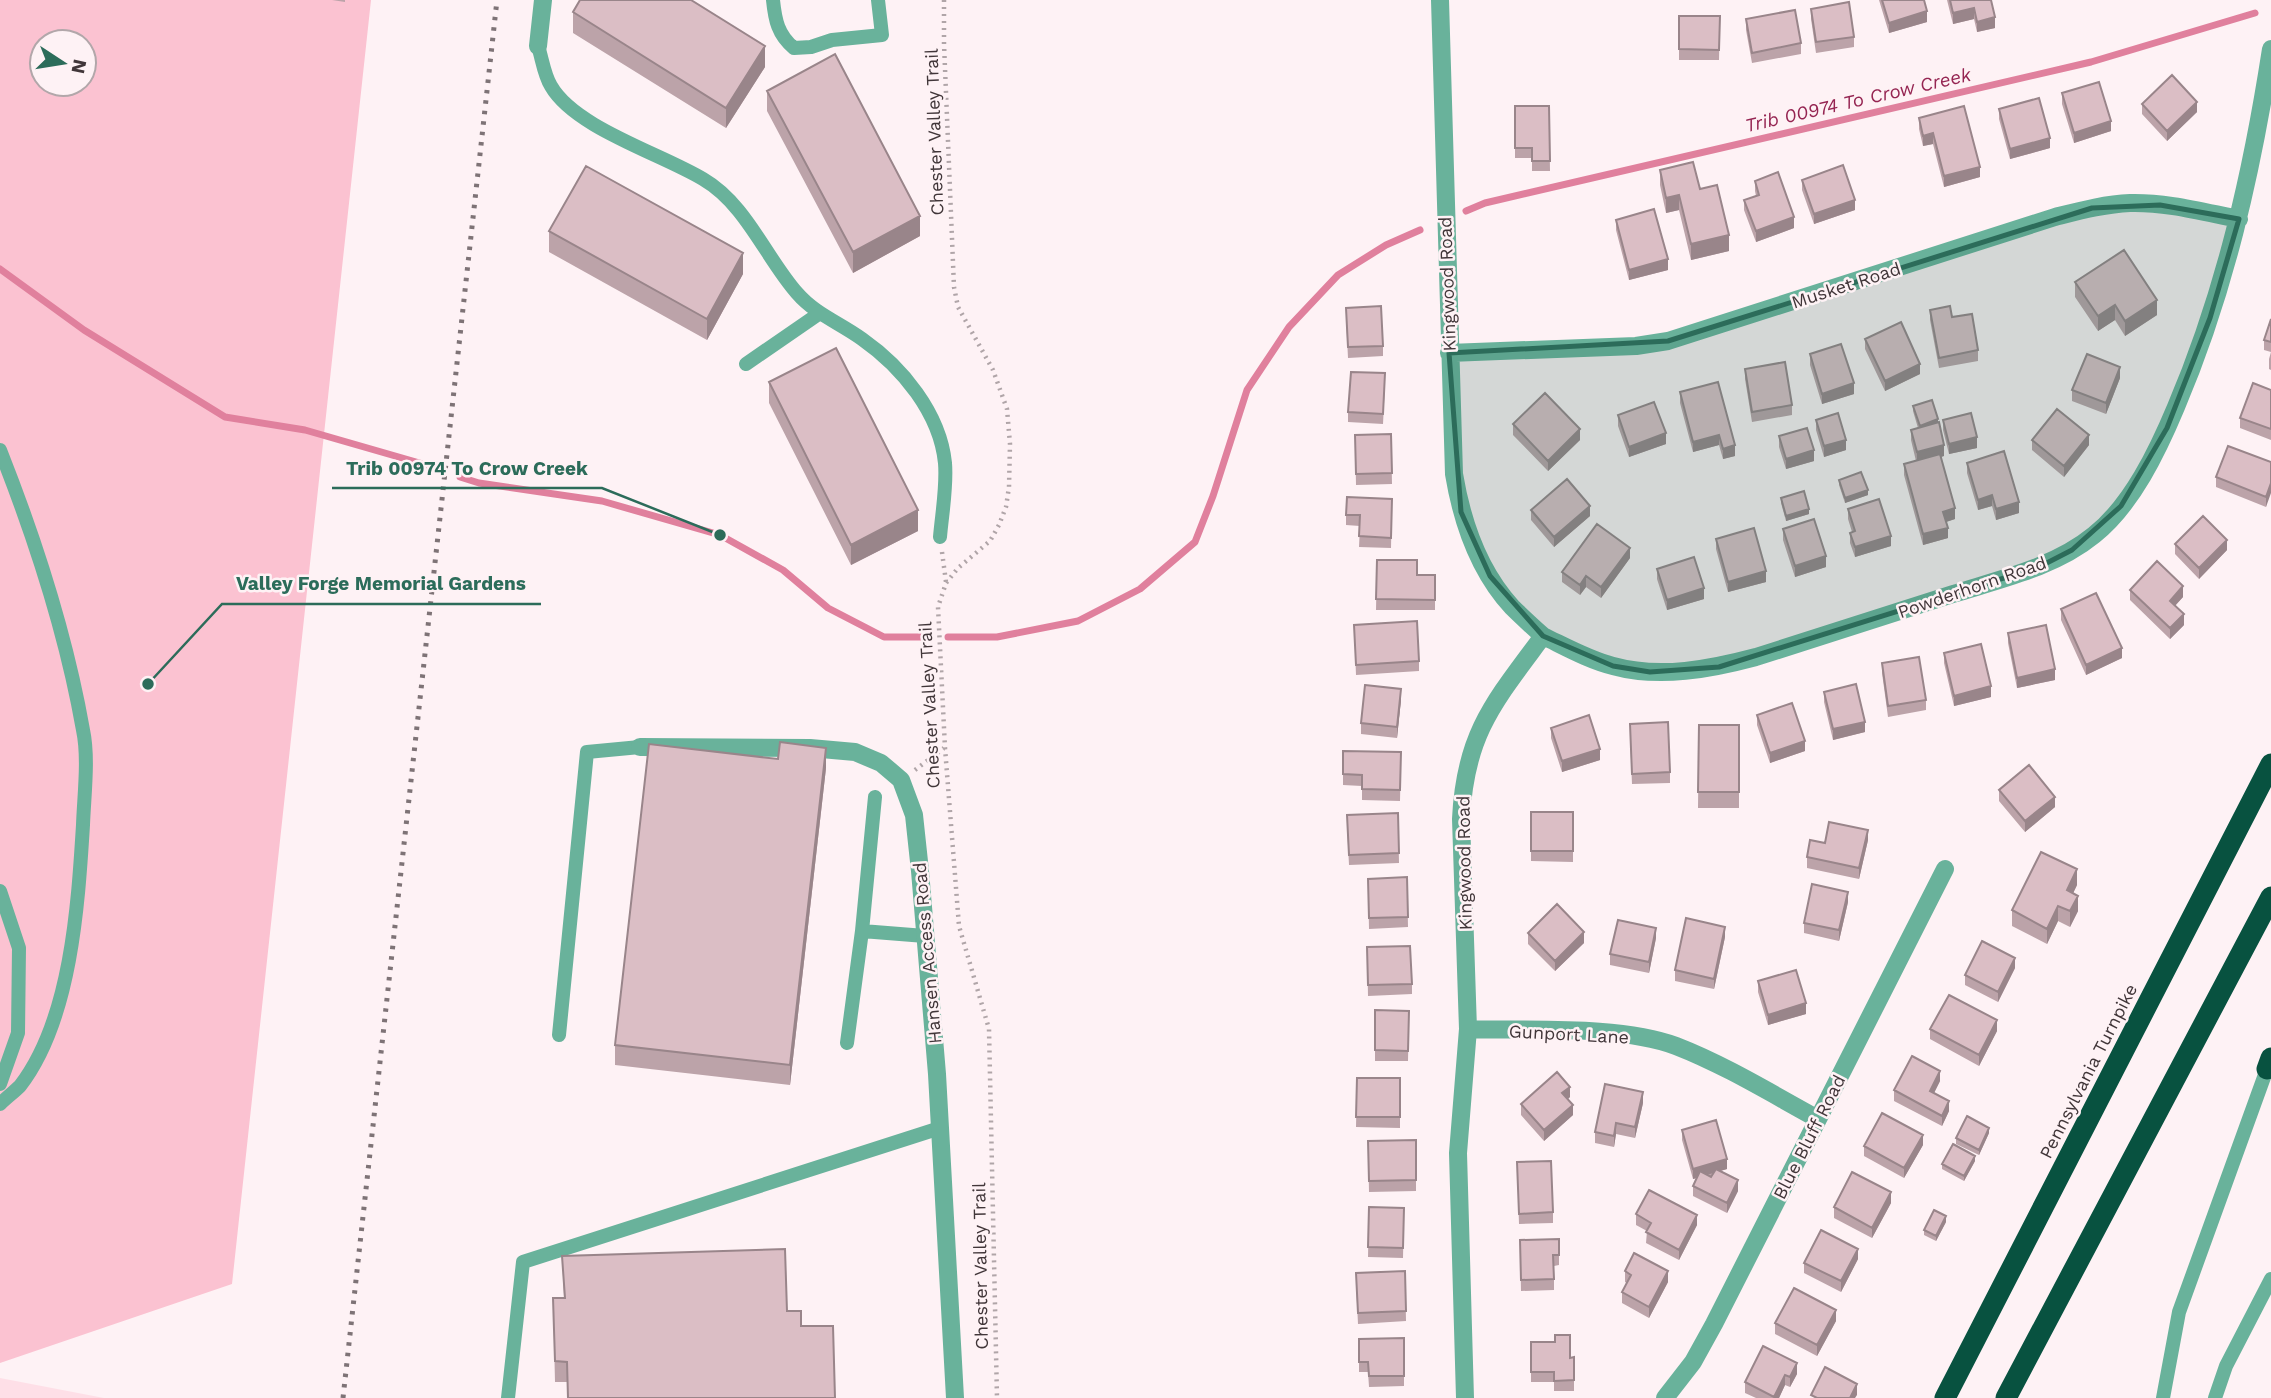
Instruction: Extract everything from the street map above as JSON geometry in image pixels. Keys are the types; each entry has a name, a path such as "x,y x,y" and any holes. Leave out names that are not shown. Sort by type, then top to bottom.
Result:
{"highway":[{"name":"Pennsylvania Turnpike","path":"1945,1398 2271,765"},
{"path":"2006,1398 2271,897"}],"street":[{"path":"538,46 543,0"},
{"name":"Kingwood Road","path":"1440,0 1454,474 1461,512 1473,545 1490,576 1511,606 1544,636 1484,719 1470,753 1463,786 1461,819 1468,1029 1458,1153 1465,1398"},
{"name":"Powderhorn Road","path":"1544,636 1613,666 1650,672 1719,667 2039,567 2095,535 2121,506 2144,474 2190,375 2217,296 2238,219 2260,121 2271,49"},
{"name":"Musket Road","path":"1449,353 1636,346 1668,341 2055,217 2092,208 2129,203 2160,205 2238,219"},
{"path":"640,747 810,748 855,752 881,763 901,780"},
{"name":"Hansen Access Road","path":"901,780 914,815 925,936 940,1128 955,1398"},
{"name":"Blue Bluff Road","path":"1665,1398 1693,1362 1714,1324 1945,869"},
{"name":"Gunport Lane","path":"1468,1029 1606,1033 1674,1045 1717,1064 1818,1119"}],"lane":[{"path":"773,0 775,19 783,39 794,48 811,47 832,40 882,35 878,0"},
{"path":"538,46 550,85 565,105 636,147 706,180 741,216 786,281 808,305 862,338 887,359 928,410 940,438 945,465 940,537"},
{"path":"746,364 820,313"},
{"path":"0,450 30,526 61,630 84,733 84,795 77,917 58,1005 39,1054 19,1087 0,1104"},
{"path":"559,1035 587,751 640,747"},
{"path":"848,1043 875,797"},
{"path":"0,891 19,948 19,960 18,1033 0,1084"},
{"path":"862,931 925,936"},
{"path":"2269,1064 2271,1093"},
{"path":"2163,1398 2179,1312 2269,1064"},
{"path":"508,1398 523,1262 940,1128"},
{"path":"2215,1398 2226,1366 2271,1279"}],"path":[{"name":"Chester Valley Trail","path":"944,0 954,288 958,307 993,370 1003,396 1010,444 1009,487 1006,507 999,525 990,541 958,568 946,583 938,607 945,748 959,926 989,1029 997,1398"},
{"path":"940,537 946,583"},
{"path":"901,780 945,748"}],"highlighted area":[{"path":"2160,205 2239,219 2210,318 2167,428 2121,506 2072,550 2039,567 1719,667 1650,672 1613,666 1543,636 1490,576 1461,512 1449,353 1668,341 2092,208"}],"shaded area":[{"path":"0,0 371,0 232,1284 0,1363"},
{"path":"0,1378 104,1398 0,1398"}],"building":[{"path":"580,0 691,0 765,46 726,108 573,12"},
{"path":"1882,0 1924,0 1927,11 1889,23"},
{"path":"1950,0 1991,0 1995,17 1977,22 1974,8 1953,13"},
{"path":"1849,2 1854,37 1816,42 1811,9"},
{"path":"1795,10 1801,43 1752,53 1746,19"},
{"path":"1679,16 1720,16 1719,50 1679,49"},
{"path":"835,54 920,216 853,252 767,91"},
{"path":"2172,75 2197,102 2167,131 2142,104"},
{"path":"2099,82 2111,121 2074,133 2062,93"},
{"path":"2039,98 2050,138 2010,149 1999,109"},
{"path":"1515,106 1549,106 1550,161 1532,161 1532,148 1515,148"},
{"path":"1964,106 1980,167 1944,176 1933,133 1923,136 1919,118"},
{"path":"1693,162 1700,189 1717,185 1729,235 1691,244 1679,195 1666,198 1660,170"},
{"path":"1843,165 1855,200 1814,214 1802,180"},
{"path":"586,166 743,253 707,319 549,231"},
{"path":"1778,172 1794,217 1756,231 1744,200 1759,195 1755,181"},
{"path":"1654,209 1668,259 1629,270 1616,220"},
{"path":"2124,250 2157,300 2125,321 2115,305 2098,316 2075,282"},
{"path":"1381,306 1383,346 1348,347 1346,308"},
{"path":"1950,306 1952,317 1972,314 1978,350 1939,358 1930,310"},
{"path":"2271,319 2271,342 2264,340"},
{"path":"1901,322 1920,364 1885,381 1865,339"},
{"path":"1841,344 1854,383 1822,394 1810,354"},
{"path":"836,348 918,510 851,545 769,382"},
{"path":"2087,354 2120,367 2106,403 2072,390"},
{"path":"1785,362 1792,405 1752,412 1745,369"},
{"path":"1351,372 1385,373 1383,414 1348,412"},
{"path":"1718,382 1735,445 1723,449 1719,435 1693,442 1680,392"},
{"path":"2253,383 2271,390 2271,429 2240,418"},
{"path":"1545,393 1580,429 1548,461 1513,424"},
{"path":"1932,400 1938,419 1920,426 1913,406"},
{"path":"1654,402 1666,433 1629,447 1618,415"},
{"path":"2057,409 2089,435 2064,466 2032,440"},
{"path":"1838,413 1846,440 1824,446 1816,420"},
{"path":"1971,413 1977,437 1949,444 1943,420"},
{"path":"1939,422 1944,445 1917,452 1911,430"},
{"path":"1807,428 1814,450 1786,459 1779,436"},
{"path":"1391,434 1392,473 1356,474 1355,435"},
{"path":"2228,446 2271,462 2271,483 2266,497 2216,477"},
{"path":"2004,451 2019,502 1996,509 1992,495 1978,500 1967,463"},
{"path":"1940,454 1955,508 1943,512 1948,528 1923,534 1904,464"},
{"path":"1861,472 1868,490 1845,498 1839,480"},
{"path":"1567,479 1590,506 1554,537 1531,510"},
{"path":"1804,491 1809,509 1786,516 1781,498"},
{"path":"1347,497 1392,499 1391,538 1359,536 1360,515 1346,515"},
{"path":"1879,499 1891,536 1855,547 1850,533 1855,531 1848,509"},
{"path":"2203,516 2227,540 2199,568 2175,544"},
{"path":"1814,519 1826,556 1795,566 1783,529"},
{"path":"1597,524 1630,548 1601,587 1586,576 1580,585 1562,572"},
{"path":"1754,528 1766,571 1728,582 1716,539"},
{"path":"1694,557 1704,588 1667,600 1657,569"},
{"path":"1377,560 1417,560 1417,575 1435,575 1435,600 1376,599"},
{"path":"2157,561 2183,586 2170,601 2184,614 2170,628 2130,590"},
{"path":"2096,593 2122,648 2086,665 2061,609"},
{"path":"1417,621 1419,661 1356,665 1354,625"},
{"path":"2046,625 2055,669 2017,678 2008,633"},
{"path":"1981,644 1991,686 1954,696 1944,653"},
{"path":"1919,657 1926,700 1888,706 1882,663"},
{"path":"1856,684 1865,722 1833,729 1824,692"},
{"path":"1365,685 1401,689 1397,727 1361,723"},
{"path":"1792,703 1805,741 1770,753 1757,715"},
{"path":"1589,715 1600,749 1562,761 1551,728"},
{"path":"1668,722 1670,772 1632,774 1630,724"},
{"path":"1699,725 1739,725 1739,792 1698,792"},
{"path":"780,742 826,748 790,1065 615,1045 649,744 778,759"},
{"path":"1343,751 1401,752 1400,790 1362,789 1362,775 1343,774"},
{"path":"2029,765 2055,797 2025,821 1999,790"},
{"path":"1531,812 1573,812 1573,851 1531,851"},
{"path":"1398,813 1399,853 1349,855 1347,815"},
{"path":"1829,822 1868,830 1859,868 1807,857 1810,840 1825,843"},
{"path":"2041,852 2077,869 2067,890 2078,896 2070,911 2058,906 2047,929 2012,910"},
{"path":"1407,877 1408,917 1369,918 1368,879"},
{"path":"1812,884 1848,892 1839,930 1804,923"},
{"path":"1557,904 1584,932 1555,961 1528,933"},
{"path":"1686,918 1725,927 1714,979 1675,970"},
{"path":"1618,920 1656,928 1649,962 1610,954"},
{"path":"1982,941 2015,958 1998,992 1965,975"},
{"path":"1410,946 1412,984 1368,985 1367,947"},
{"path":"1796,970 1806,1003 1768,1015 1758,981"},
{"path":"1949,995 1997,1020 1979,1055 1930,1029"},
{"path":"1375,1010 1409,1011 1408,1051 1375,1050"},
{"path":"1912,1056 1940,1071 1930,1091 1949,1101 1942,1116 1894,1090"},
{"path":"1557,1072 1570,1087 1562,1093 1573,1105 1544,1130 1521,1104"},
{"path":"1357,1078 1400,1078 1400,1117 1356,1117"},
{"path":"1605,1084 1643,1092 1635,1127 1616,1123 1614,1136 1595,1132"},
{"path":"1882,1113 1923,1135 1904,1168 1864,1146"},
{"path":"1967,1116 1989,1128 1979,1150 1956,1138"},
{"path":"1716,1120 1727,1159 1693,1169 1682,1130"},
{"path":"1416,1140 1416,1180 1369,1181 1368,1141"},
{"path":"1953,1144 1975,1156 1964,1176 1942,1164"},
{"path":"1551,1161 1553,1212 1519,1214 1517,1162"},
{"path":"1716,1169 1738,1180 1727,1203 1693,1186 1700,1171 1711,1177"},
{"path":"1852,1172 1891,1192 1872,1228 1834,1207"},
{"path":"1649,1190 1697,1215 1679,1250 1646,1232 1651,1223 1636,1214"},
{"path":"1369,1207 1404,1208 1403,1248 1368,1247"},
{"path":"1934,1210 1946,1216 1936,1236 1924,1230"},
{"path":"1821,1230 1858,1249 1841,1281 1804,1263"},
{"path":"1559,1239 1559,1255 1553,1255 1554,1279 1521,1280 1520,1240"},
{"path":"785,1249 787,1311 801,1311 801,1326 833,1326 835,1398 568,1398 567,1362 555,1361 553,1298 565,1298 562,1256"},
{"path":"1634,1253 1668,1271 1649,1307 1622,1292 1631,1275 1625,1271"},
{"path":"1405,1271 1406,1311 1358,1313 1356,1273"},
{"path":"1794,1288 1836,1310 1817,1345 1775,1323"},
{"path":"1555,1335 1570,1335 1574,1380 1554,1381 1554,1372 1531,1372 1531,1342 1555,1342"},
{"path":"1404,1338 1404,1376 1369,1376 1368,1362 1359,1362 1359,1339"},
{"path":"1763,1346 1797,1363 1790,1377 1785,1375 1774,1397 1745,1382"},
{"path":"1825,1367 1857,1384 1850,1398 1817,1398 1811,1395"}],"waterway":[{"name":"Trib 00974 To Crow Creek","path":"1466,211 1485,203 2091,62 2255,13"},
{"name":"Trib 00974 To Crow Creek","path":"948,637 997,637 1078,621 1140,589 1195,542 1213,496 1247,390 1289,327 1338,275 1386,245 1420,230"},
{"name":"Trib 00974 To Crow Creek","path":"0,269 84,330 225,417 305,430 430,466"},
{"name":"Trib 00974 To Crow Creek","path":"460,477 479,483 602,501 720,535 783,570 828,608 884,637 923,637"}],"railway":[{"path":"343,1398 497,0"}],"place":[{"name":"Trib 00974 To Crow Creek","path":"720,535"},
{"name":"Valley Forge Memorial Gardens","path":"148,684"}]}
